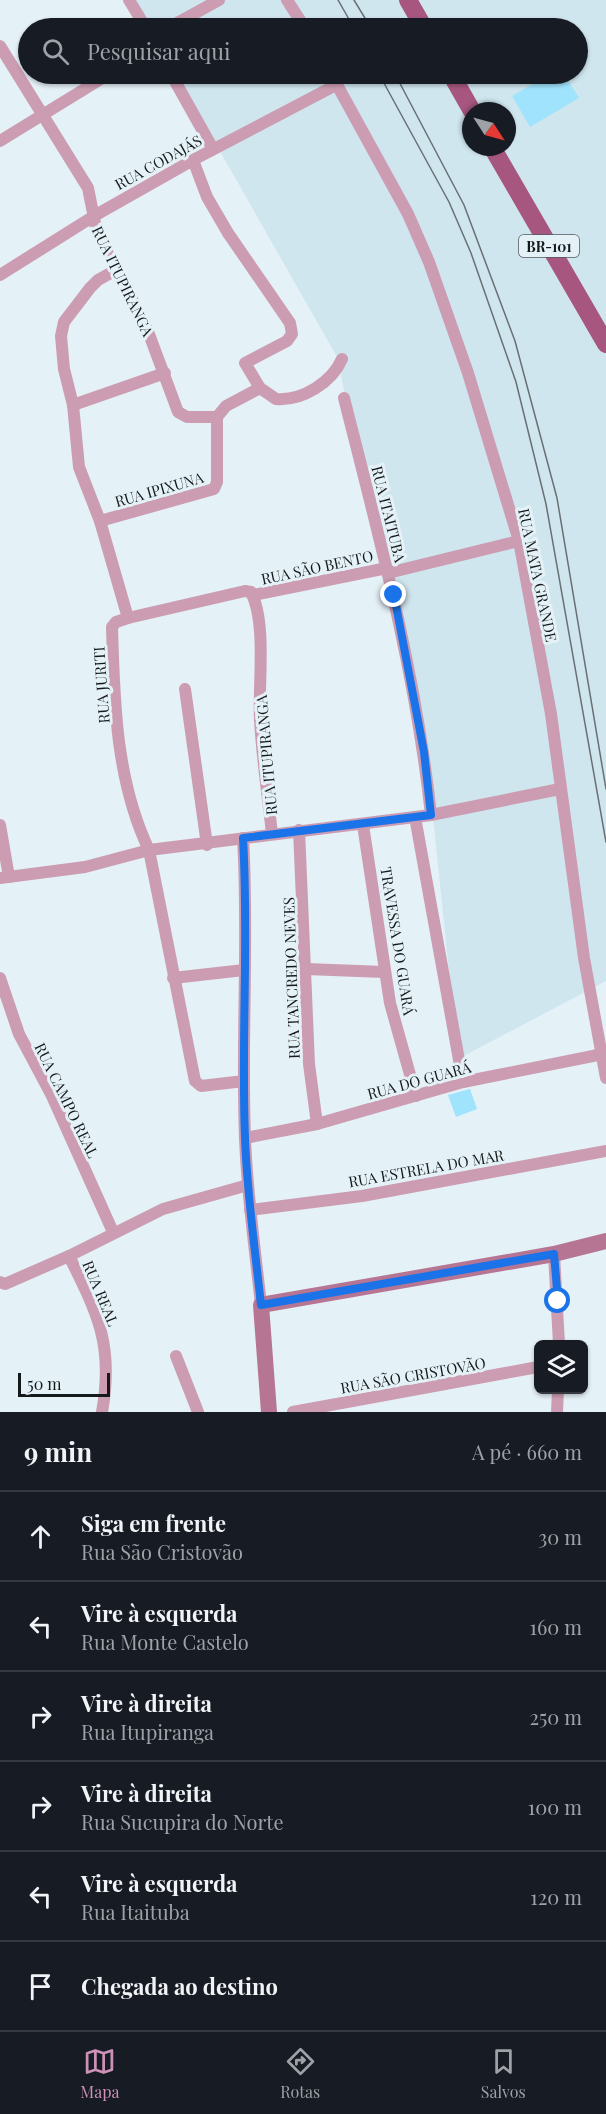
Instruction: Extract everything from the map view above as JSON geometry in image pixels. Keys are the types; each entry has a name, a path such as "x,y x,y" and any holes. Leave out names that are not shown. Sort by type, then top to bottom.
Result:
{"main road":[{"path":"408,0 418,18"},
{"path":"457,84 467,102"},
{"name":"BR-101","path":"497,156 606,344"}],"street":[{"path":"129,0 140,18"},
{"path":"186,18 219,0"},
{"path":"287,0 299,18"},
{"name":"RUA ITUPIRANGA","path":"0,46 18,76"},
{"name":"RUA ITUPIRANGA","path":"23,84 88,188 97,233 146,326 178,412 183,417 217,417"},
{"path":"0,141 93,84"},
{"path":"177,84 213,148"},
{"name":"RUA CODAJÁS","path":"0,275 94,216 325,84"},
{"name":"RUA MATA GRANDE","path":"337,84 408,214 429,262 472,384 519,541 551,714 584,958 606,1078"},
{"path":"193,160 217,214 285,314 291,329 292,334 287,341 246,361 247,370 260,388 276,399 300,395 331,378 342,359"},
{"path":"116,270 95,282 63,322 61,336 64,369 73,405 79,467 100,521 128,618"},
{"path":"73,405 165,373"},
{"path":"217,417 226,406 260,388"},
{"name":"RUA ITAITUBA","path":"344,398 388,570 424,752 431,815"},
{"name":"RUA IPIXUNA","path":"100,521 214,489 217,482 217,417"},
{"name":"RUA SÃO BENTO","path":"128,618 245,591 254,600 519,541"},
{"name":"RUA ITUPIRANGA","path":"254,600 262,665 260,723 272,834"},
{"name":"RUA JURITI","path":"128,618 116,622 112,627 114,693 129,796 149,850 196,1083 201,1086 244,1081"},
{"path":"184,689 207,845"},
{"path":"0,825 4,877 102,863 149,850 207,845 299,830 363,825 431,815 560,789"},
{"path":"415,817 463,1082"},
{"name":"TRAVESSA DO GUARÁ","path":"363,825 384,972 416,1096"},
{"name":"RUA TANCREDO NEVES","path":"299,830 309,1064 317,1124"},
{"path":"243,838 246,914 245,1138 269,1412"},
{"path":"306,969 384,972"},
{"path":"173,978 244,970"},
{"name":"RUA CAMPO REAL","path":"0,978 19,1034 52,1096 113,1233"},
{"name":"RUA DO GUARÁ","path":"245,1138 317,1124 463,1082 603,1054"},
{"name":"RUA ESTRELA DO MAR","path":"250,1210 362,1196 606,1151"},
{"path":"5,1282 69,1256 179,1203 248,1185"},
{"path":"261,1305 554,1254 606,1241"},
{"path":"554,1254 559,1340"},
{"name":"RUA REAL","path":"69,1256 97,1315 105,1346 108,1365 102,1412"},
{"path":"176,1356 198,1412"},
{"name":"RUA SÃO CRISTOVÃO","path":"293,1412 534,1367"},
{"path":"557,1412 558,1394"}],"shaded area":[{"path":"134,0 606,0 606,981 458,1059 431,797 337,357 182,84 588,84 588,18 144,18"}],"building":[{"path":"533,84 570,84 579,98 530,127 512,96"},
{"path":"470,1089 477,1109 456,1117 448,1095"}],"tram line":[{"path":"338,0 348,18"},
{"path":"354,0 365,18"},
{"path":"384,84 449,202 471,253 516,382 546,504 606,842"},
{"path":"400,84 464,205 515,341 557,498 606,789"}],"route":[{"path":"394,595 424,752 431,815 243,838 246,914 245,1138 250,1210 261,1305 554,1254 558,1301"}]}
